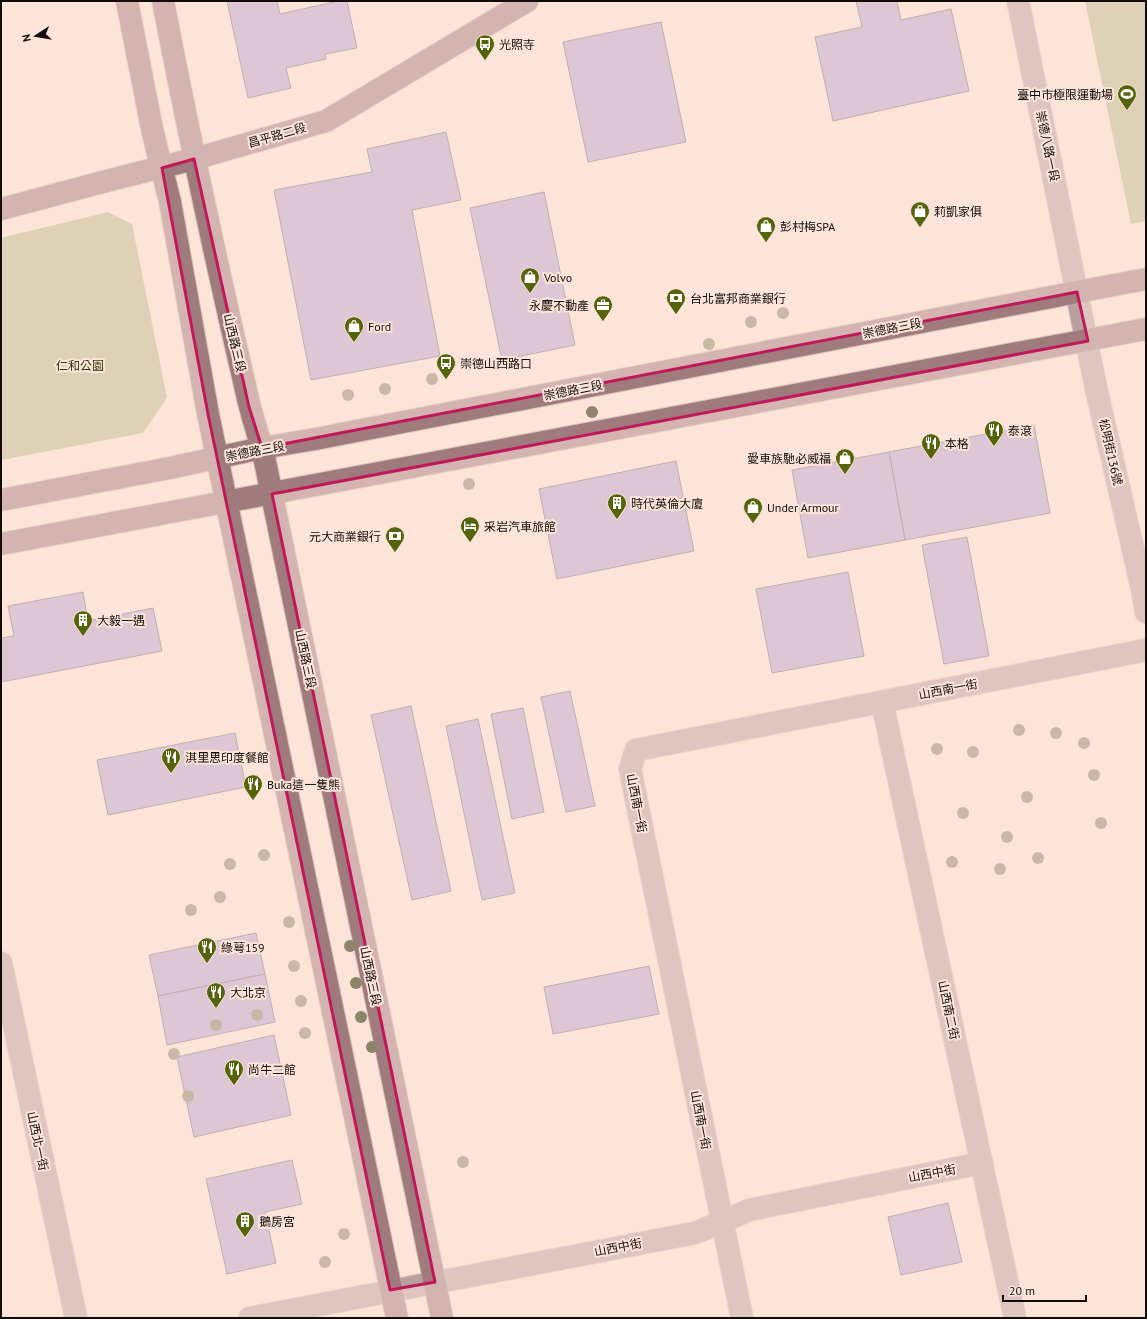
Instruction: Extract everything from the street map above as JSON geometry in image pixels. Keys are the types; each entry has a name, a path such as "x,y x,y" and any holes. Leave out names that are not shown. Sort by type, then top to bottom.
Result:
{"street":[{"path":"127,1 152,129 170,202 206,406 397,1318"},
{"name":"山西路三段","path":"162,1 194,159 249,407 262,448 272,494 442,1318"},
{"name":"昌平路二段","path":"1,209 162,168 326,121 527,1"},
{"name":"崇德八路一段","path":"1018,1 1077,292"},
{"name":"崇德路三段","path":"1,500 262,448 1146,280"},
{"name":"松明街136號","path":"1077,292 1088,341 1096,388 1141,584 1146,612"},
{"path":"1,544 1146,329"},
{"name":"山西南一街","path":"742,1318 630,769 636,750 1146,650"},
{"name":"山西南二街","path":"882,702 1015,1318"},
{"name":"山西北一街","path":"1,963 76,1318"},
{"name":"山西中街","path":"250,1318 352,1299 390,1290 695,1233 749,1210 982,1163"}],"highlighted area":[{"path":"194,159 249,407 262,448 1077,292 1088,341 272,494 435,1282 390,1290 208,414 162,168"}],"green space":[{"name":"臺中市極限運動場","path":"1085,1 1146,1 1146,221 1131,224"},
{"name":"仁和公園","path":"108,212 132,224 167,398 143,433 1,460 1,238"}],"building":[{"path":"227,1 277,1 280,14 338,1 347,1 357,48 325,54 326,59 286,68 291,88 248,98"},
{"path":"856,1 897,1 901,20 951,9 969,91 833,121 815,37 862,27"},
{"path":"661,22 686,142 588,162 563,42"},
{"path":"446,132 461,200 412,210 440,356 311,380 274,190 372,172 367,149"},
{"path":"544,192 575,345 502,360 470,208"},
{"path":"1034,425 1050,513 905,540 889,452"},
{"path":"889,452 905,540 808,558 792,470"},
{"name":"時代英倫大廈","path":"676,461 694,551 557,579 539,489"},
{"path":"967,537 989,656 944,664 922,545"},
{"path":"848,572 864,656 772,673 756,589"},
{"name":"大毅一遇","path":"83,592 88,621 153,608 162,651 1,682 1,638 14,636 8,606"},
{"path":"570,691 595,806 566,812 541,697"},
{"path":"411,706 451,891 412,900 371,715"},
{"path":"523,708 544,812 512,819 491,714"},
{"path":"478,719 515,893 482,900 446,726"},
{"name":"淇里思印度餐館","path":"235,733 246,787 108,815 97,760"},
{"name":"綠萼159","path":"256,933 265,974 158,996 149,955"},
{"path":"649,966 659,1014 553,1034 544,987"},
{"name":"大北京","path":"265,974 275,1022 167,1045 158,996"},
{"name":"尚牛二館","path":"274,1035 291,1115 194,1137 177,1057"},
{"name":"鵝房宮","path":"292,1160 302,1204 265,1212 276,1263 227,1274 206,1179"},
{"path":"948,1203 962,1262 901,1275 888,1217"}],"place":[{"name":"光照寺","path":"485,61"},
{"name":"臺中市極限運動場","path":"1127,111"},
{"name":"莉凱家俱","path":"920,228"},
{"name":"彭村梅SPA","path":"766,243"},
{"name":"Volvo","path":"530,294"},
{"name":"台北富邦商業銀行","path":"676,315"},
{"name":"永慶不動產","path":"603,322"},
{"name":"Ford","path":"354,343"},
{"name":"崇德山西路口","path":"446,380"},
{"name":"泰滾","path":"994,447"},
{"name":"本格","path":"931,460"},
{"name":"愛車族馳必威福","path":"845,475"},
{"name":"時代英倫大廈","path":"617,520"},
{"name":"Under Armour","path":"753,524"},
{"name":"采岩汽車旅館","path":"470,543"},
{"name":"元大商業銀行","path":"395,553"},
{"name":"大毅一遇","path":"83,637"},
{"name":"淇里思印度餐館","path":"171,774"},
{"name":"Buka這一隻熊","path":"253,801"},
{"name":"綠萼159","path":"207,964"},
{"name":"大北京","path":"216,1009"},
{"name":"尚牛二館","path":"234,1086"},
{"name":"鵝房宮","path":"245,1238"}]}
